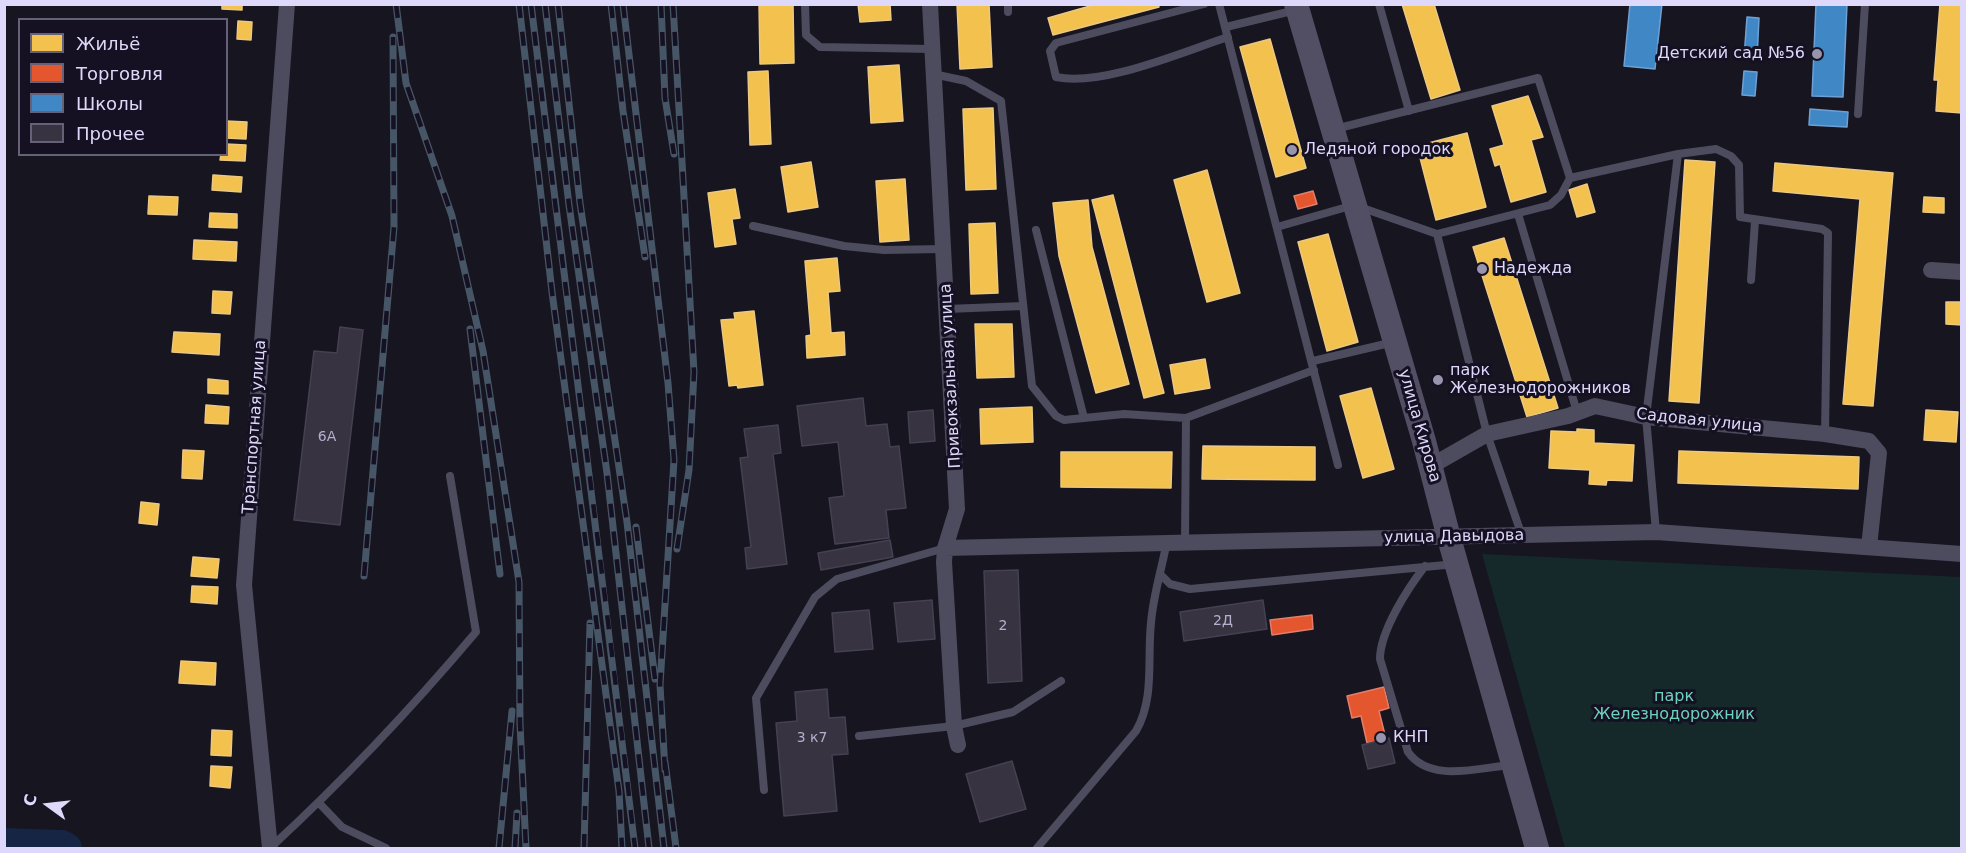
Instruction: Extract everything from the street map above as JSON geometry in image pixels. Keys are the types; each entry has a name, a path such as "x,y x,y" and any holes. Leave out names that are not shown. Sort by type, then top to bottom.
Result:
{"main road":[{"name":"улица Кирова","path":"1297,7 1331,130 1431,466 1456,564 1537,849"}],"street":[{"name":"Транспортная улица","path":"270,849 244,585 287,4"},
{"name":"Привокзальная улица","path":"930,4 957,509 945,548 954,726 958,745"},
{"path":"1931,270 1962,272"},
{"name":"Садовая улица","path":"1431,466 1487,434 1595,406 1646,417 1825,434 1869,441 1879,453 1869,547"},
{"name":"улица Давыдова","path":"945,548 1167,541 1449,538 1656,532 1962,554"}],"lane":[{"path":"805,4 806,35 820,47 932,49"},
{"path":"1204,4 1056,43 1050,51 1056,77 1068,80 1109,75 1228,38"},
{"path":"1220,4 1338,465"},
{"path":"1379,4 1409,111"},
{"path":"1858,114 1866,4"},
{"path":"1226,27 1297,7"},
{"path":"933,75 966,81 1001,101 1032,386 1056,416 1064,420 1124,414 1186,418 1313,365 1394,342"},
{"path":"1277,227 1354,205 1437,234 1550,205 1561,195 1570,178 1538,78 1331,130"},
{"path":"1570,178 1678,154 1716,149 1731,156 1739,165 1740,217 1822,229 1828,232 1825,434"},
{"path":"1656,532 1646,417 1678,154"},
{"path":"1518,214 1576,412"},
{"path":"1751,280 1755,221"},
{"path":"753,226 844,246 884,250 944,249"},
{"path":"1036,230 1084,418"},
{"path":"1437,234 1487,434 1522,536"},
{"path":"947,309 1023,306"},
{"path":"1185,541 1186,418"},
{"path":"270,849 319,803 412,708 476,632 450,476"},
{"path":"1037,849 1131,737 1143,718 1147,704 1151,623 1167,541"},
{"path":"764,790 756,698 815,597 837,579 945,548"},
{"path":"1161,574 1170,584 1190,589 1456,564"},
{"path":"1425,566 1404,596 1380,648 1380,659 1408,752 1416,763 1436,771 1514,765"},
{"path":"859,736 954,726 1013,712 1061,681"},
{"path":"319,803 342,827 386,849"}],"green space":[{"name":"парк Железнодорожник","path":"1482,554 1961,577 1961,848 1565,848"}],"building: Жильё":[{"path":"222,4 242,4 242,10 222,9"},
{"path":"759,4 793,4 794,63 760,64"},
{"path":"858,4 890,4 891,20 860,22"},
{"path":"957,4 989,4 992,67 960,69"},
{"path":"1097,4 1158,4 1159,7 1053,35 1048,18"},
{"path":"1402,4 1434,4 1460,90 1431,99"},
{"path":"1940,4 1962,4 1962,113 1936,111 1938,80 1934,80"},
{"path":"238,21 252,22 251,40 237,39"},
{"path":"1270,39 1306,168 1276,177 1240,47"},
{"path":"899,65 903,121 871,123 868,67"},
{"path":"768,71 771,144 750,145 748,72"},
{"path":"1528,96 1543,137 1531,140 1546,192 1511,202 1500,164 1495,166 1490,149 1504,145 1492,106"},
{"path":"993,108 996,189 966,190 963,109"},
{"path":"228,121 247,122 246,139 228,138"},
{"path":"1467,133 1486,207 1436,220 1417,146"},
{"path":"228,144 246,145 245,161 220,160 221,156 228,156"},
{"path":"1685,160 1715,162 1699,403 1669,401"},
{"path":"811,162 818,207 788,212 781,167"},
{"path":"1775,163 1893,173 1873,406 1843,404 1860,199 1773,191"},
{"path":"1207,170 1240,293 1207,302 1174,180"},
{"path":"213,175 242,177 241,192 212,190"},
{"path":"905,179 909,240 880,242 876,181"},
{"path":"1587,184 1595,212 1577,217 1569,190"},
{"path":"735,189 740,218 732,219 736,244 715,247 708,193"},
{"path":"1113,195 1164,393 1144,398 1092,200"},
{"path":"149,196 178,197 177,215 148,214"},
{"path":"1924,197 1944,198 1944,213 1923,212"},
{"path":"1088,200 1092,247 1129,384 1096,393 1059,256 1053,203"},
{"path":"210,213 237,214 237,228 209,227"},
{"path":"995,223 998,293 971,294 969,224"},
{"path":"1328,234 1358,342 1327,351 1298,242"},
{"path":"1504,238 1558,408 1527,417 1473,247"},
{"path":"194,240 237,242 236,261 193,259"},
{"path":"837,258 840,291 828,292 831,333 844,332 845,355 807,358 806,336 811,335 805,261"},
{"path":"213,291 232,292 230,314 212,313"},
{"path":"1946,302 1962,302 1962,325 1946,324"},
{"path":"754,311 763,385 738,388 737,385 729,386 721,320 735,319 734,313"},
{"path":"975,324 1012,324 1014,377 977,378"},
{"path":"174,332 220,334 219,355 172,352"},
{"path":"1205,359 1210,388 1175,394 1170,365"},
{"path":"208,379 228,381 228,394 208,393"},
{"path":"1371,388 1394,469 1363,478 1340,396"},
{"path":"206,405 229,407 228,424 205,423"},
{"path":"1032,407 1033,442 981,444 980,409"},
{"path":"1926,410 1958,412 1956,442 1924,440"},
{"path":"1577,429 1594,430 1594,443 1634,445 1632,481 1607,480 1606,485 1589,484 1590,470 1549,468 1551,431 1577,432"},
{"path":"1203,446 1315,447 1315,480 1202,479"},
{"path":"183,450 204,451 202,479 182,478"},
{"path":"1679,451 1859,457 1858,489 1678,483"},
{"path":"1061,452 1172,452 1171,488 1061,487"},
{"path":"141,502 159,504 157,525 139,523"},
{"path":"193,557 219,559 217,578 191,576"},
{"path":"192,586 218,587 217,604 191,602"},
{"path":"181,661 216,663 215,685 179,683"},
{"path":"212,730 232,731 231,756 211,755"},
{"path":"211,766 232,767 230,788 210,786"}],"building: Торговля":[{"path":"1313,191 1317,204 1298,209 1294,196"},
{"path":"1312,615 1313,629 1272,635 1270,620"},
{"path":"1384,687 1389,708 1379,711 1386,739 1367,743 1361,716 1352,718 1347,696"}],"building: Школы":[{"path":"1630,4 1662,4 1655,69 1624,66"},
{"path":"1816,4 1847,4 1843,97 1812,96"},
{"path":"1747,17 1759,18 1757,59 1744,58"},
{"path":"1744,71 1757,72 1755,96 1742,95"},
{"path":"1810,109 1848,112 1847,127 1809,125"}],"building: Прочее":[{"path":"340,327 363,330 340,525 294,520 314,351 337,353"},
{"path":"863,398 866,426 887,424 890,447 899,446 906,508 886,510 889,538 835,544 829,498 844,496 838,442 802,446 797,406"},
{"path":"933,410 935,441 910,443 908,412"},
{"path":"778,425 781,453 773,454 787,564 747,569 745,548 751,547 740,458 748,457 744,429"},
{"path":"890,540 893,557 821,570 818,553"},
{"path":"1018,570 1022,681 988,683 984,571"},
{"path":"932,600 935,639 898,642 894,603"},
{"path":"1263,600 1267,629 1184,641 1180,612"},
{"path":"869,610 873,649 835,652 832,613"},
{"path":"827,689 829,718 845,717 848,754 832,755 837,811 784,816 776,723 797,721 795,692"},
{"path":"1389,738 1395,763 1368,769 1362,745"},
{"path":"1012,761 1026,809 980,822 966,774"}],"waterway":[{"path":"4,843 62,845 67,848"}],"railway":[{"path":"396,4 406,83 452,216 483,351 519,582 520,724 526,848"},
{"path":"519,4 552,292 619,791 622,848"},
{"path":"531,4 635,848"},
{"path":"545,4 569,205 607,473 649,848"},
{"path":"558,4 580,203 627,522 664,848"},
{"path":"611,4 623,111 645,257"},
{"path":"623,4 668,383 674,460 660,685 665,770"},
{"path":"661,4 665,98 674,154"},
{"path":"673,4 694,372 689,470 677,549"},
{"path":"364,576 394,227 393,37"},
{"path":"470,329 500,574"},
{"path":"636,527 655,679"},
{"path":"584,848 590,623"},
{"path":"499,848 512,711"},
{"path":"665,762 676,848"},
{"path":"515,848 517,813"}],"place":[{"name":"Детский сад №56","path":"1817,54"},
{"name":"Ледяной городок","path":"1292,150"},
{"name":"Надежда","path":"1482,269"},
{"name":"парк Железнодорожников","path":"1438,380"},
{"name":"КНП","path":"1381,738"}]}
